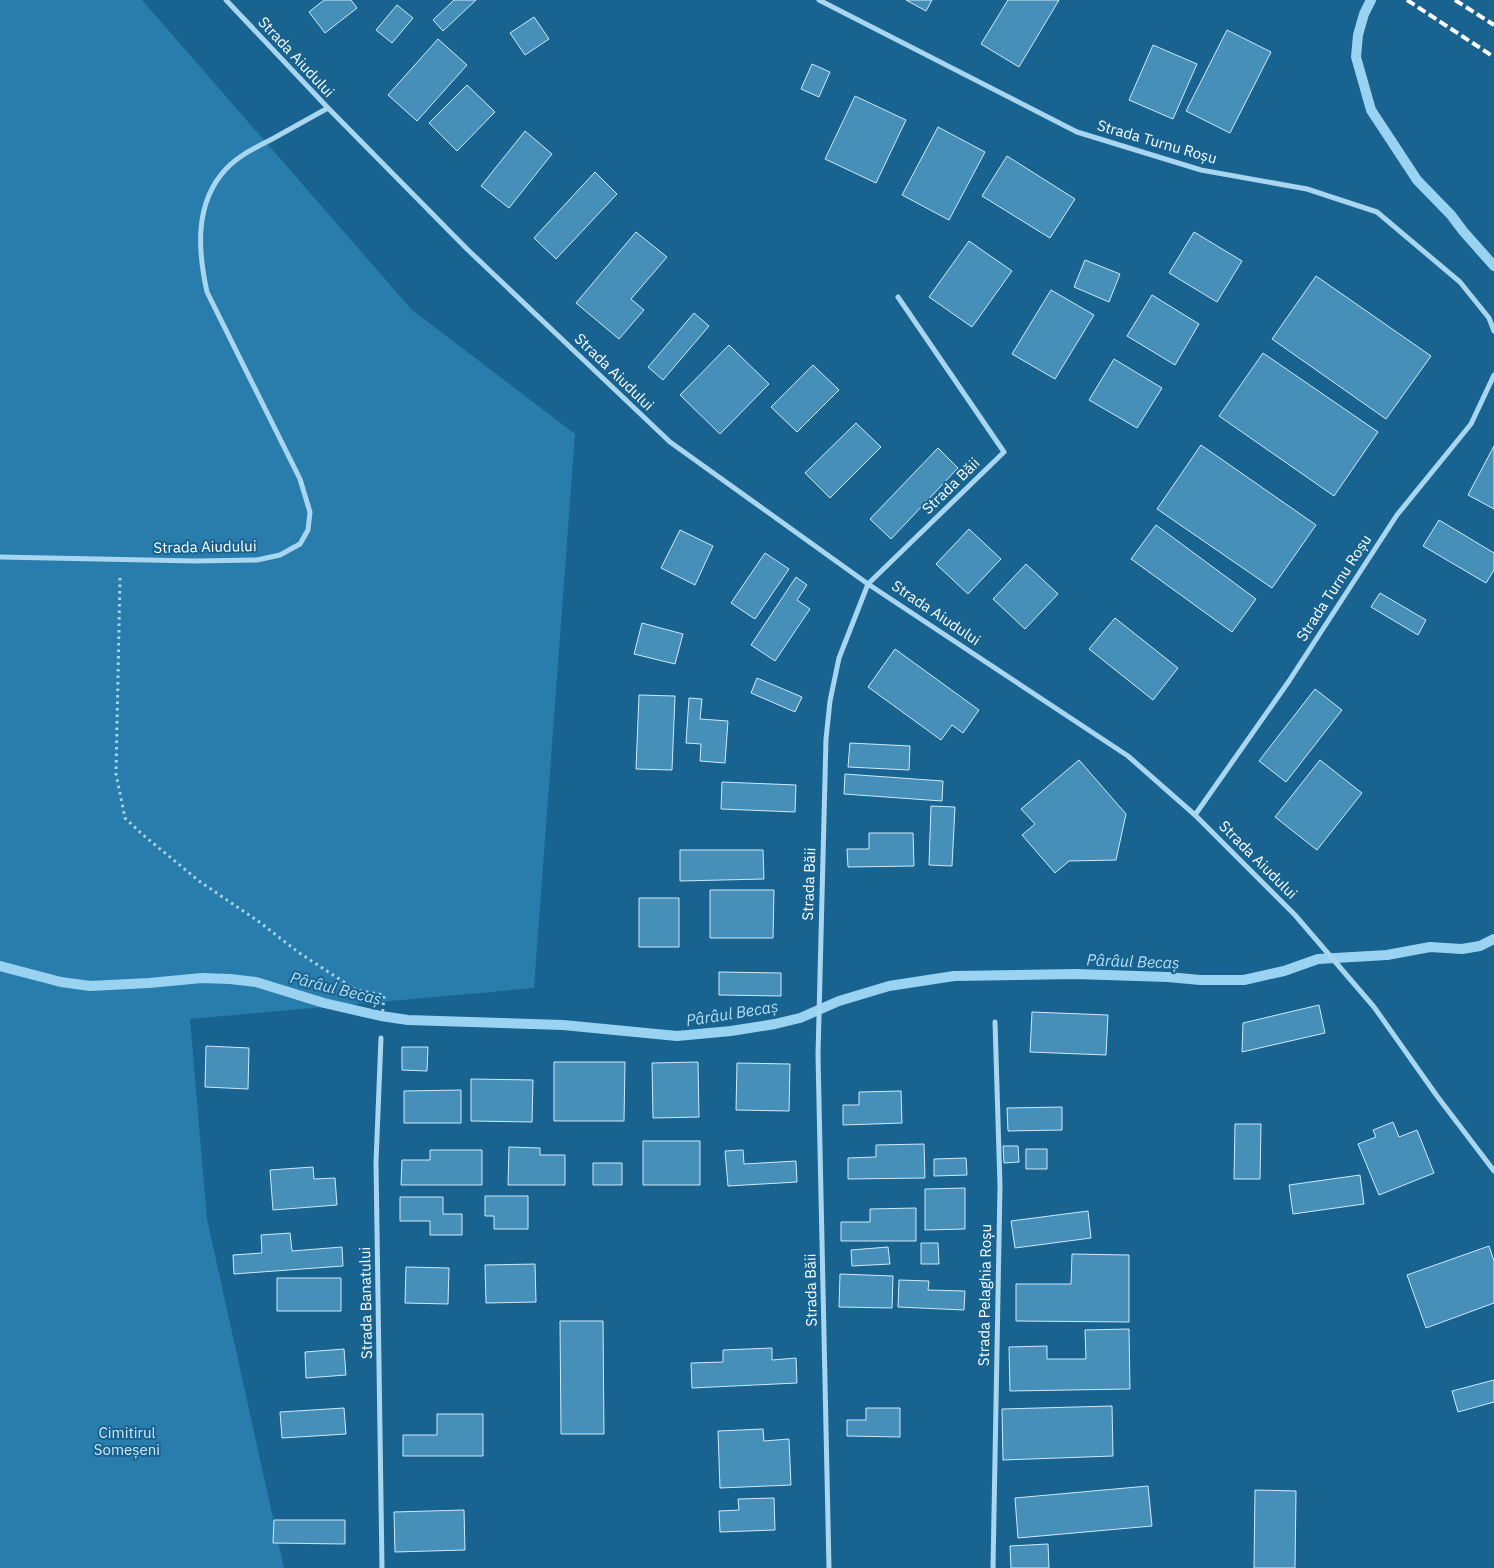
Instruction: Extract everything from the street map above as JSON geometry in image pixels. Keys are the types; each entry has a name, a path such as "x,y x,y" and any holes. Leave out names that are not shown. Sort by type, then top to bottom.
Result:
{"street":[{"name":"Strada Aiudului","path":"226,0 328,108 467,249 670,442 868,584 1128,756 1195,815 1296,915 1374,1007 1437,1096 1494,1171"},
{"name":"Strada Turnu Roșu","path":"819,0 1077,132 1201,170 1308,189 1378,212 1460,282 1489,318 1494,331"},
{"name":"Strada Aiudului","path":"0,557 257,560 280,555 300,544 308,530 310,512 300,479 207,292 202,266 202,215 211,189 226,169 249,151 328,108"},
{"name":"Strada Băii","path":"829,1568 818,1055 826,739 830,701 839,658 868,584 1004,452 898,298"},
{"name":"Strada Turnu Roșu","path":"1195,815 1289,681 1397,515 1471,424 1494,375"},
{"name":"Strada Pelaghia Roșu","path":"993,1568 1000,1186 995,1022"},
{"name":"Strada Banatului","path":"381,1038 376,1162 382,1568"}],"path":[{"path":"121,559 116,774 125,818 200,882 258,921 298,952 356,990 384,995 381,1038"}],"green space":[{"name":"Cimitirul Someșeni","path":"0,0 142,0 412,310 575,434 534,988 190,1019 207,1219 284,1568 0,1568"}],"building":[{"path":"324,0 351,0 357,8 325,33 309,12"},
{"path":"454,0 476,0 443,31 433,20"},
{"path":"906,0 932,0 926,11"},
{"path":"1008,0 1059,0 1019,67 981,44"},
{"path":"397,5 413,18 392,43 376,30"},
{"path":"534,17 549,39 525,55 510,33"},
{"path":"1227,30 1271,52 1230,133 1186,111"},
{"path":"438,39 467,65 417,121 388,95"},
{"path":"1153,45 1197,64 1173,119 1129,100"},
{"path":"812,64 830,72 819,97 801,89"},
{"path":"467,85 495,112 457,151 429,123"},
{"path":"855,96 906,120 876,183 825,159"},
{"path":"938,127 985,152 949,220 902,195"},
{"path":"525,131 552,154 509,208 481,186"},
{"path":"1007,156 1075,199 1050,238 982,196"},
{"path":"595,172 617,194 556,259 534,238"},
{"path":"636,232 667,257 631,299 644,310 619,339 576,303"},
{"path":"1194,232 1242,261 1217,302 1169,273"},
{"path":"969,241 1012,271 972,327 929,297"},
{"path":"1085,260 1120,274 1109,302 1074,287"},
{"path":"1316,276 1431,356 1386,419 1272,339"},
{"path":"1051,290 1094,315 1055,379 1012,354"},
{"path":"1152,295 1199,324 1175,365 1127,336"},
{"path":"694,313 709,326 663,380 648,367"},
{"path":"729,345 769,384 720,434 680,395"},
{"path":"1263,353 1378,432 1334,496 1219,416"},
{"path":"1114,359 1162,388 1137,428 1089,400"},
{"path":"813,365 839,390 797,432 771,407"},
{"path":"856,423 881,447 830,498 805,473"},
{"path":"1201,445 1316,525 1272,588 1157,509"},
{"path":"1494,446 1494,509 1468,495"},
{"path":"938,448 958,468 891,539 870,519"},
{"path":"1439,520 1494,553 1494,570 1486,583 1423,546"},
{"path":"1156,525 1256,599 1232,632 1131,559"},
{"path":"969,529 1001,559 968,594 936,564"},
{"path":"680,530 713,546 695,585 661,568"},
{"path":"765,553 789,569 755,619 731,603"},
{"path":"1026,564 1058,594 1025,629 993,599"},
{"path":"796,577 807,585 797,600 810,609 775,661 751,645"},
{"path":"1380,593 1426,620 1418,635 1371,607"},
{"path":"1115,618 1178,668 1153,700 1089,649"},
{"path":"642,623 683,634 675,664 634,654"},
{"path":"895,649 979,710 963,733 952,725 941,740 868,687"},
{"path":"757,678 802,697 795,712 751,693"},
{"path":"1315,689 1342,710 1286,782 1259,761"},
{"path":"639,695 675,696 672,770 636,769"},
{"path":"689,698 702,699 700,719 728,721 725,763 700,761 701,744 686,743"},
{"path":"850,743 910,746 909,770 848,767"},
{"path":"1079,760 1126,814 1116,860 1069,861 1055,873 1022,835 1035,824 1021,809"},
{"path":"1320,760 1362,793 1317,850 1275,817"},
{"path":"845,774 943,781 942,801 844,794"},
{"path":"722,782 796,785 795,812 721,809"},
{"path":"931,806 955,807 952,866 929,865"},
{"path":"869,833 913,833 914,866 848,867 847,849 869,849"},
{"path":"680,850 763,850 764,879 680,881"},
{"path":"710,890 774,890 773,938 710,938"},
{"path":"639,898 679,898 679,947 639,947"},
{"path":"719,972 781,973 781,996 719,995"},
{"path":"1319,1005 1325,1033 1242,1052 1243,1023"},
{"path":"1032,1012 1108,1015 1106,1055 1030,1052"},
{"path":"206,1046 249,1048 248,1089 205,1087"},
{"path":"402,1047 428,1047 427,1071 402,1070"},
{"path":"554,1062 625,1062 624,1121 554,1121"},
{"path":"698,1062 699,1117 653,1118 652,1063"},
{"path":"737,1063 790,1064 789,1111 736,1110"},
{"path":"471,1079 533,1080 532,1122 471,1121"},
{"path":"461,1090 461,1123 404,1123 404,1091"},
{"path":"901,1091 902,1123 843,1125 843,1105 859,1105 859,1092"},
{"path":"1062,1107 1062,1130 1008,1131 1007,1108"},
{"path":"1393,1122 1399,1137 1417,1130 1434,1173 1379,1195 1358,1144 1376,1137 1373,1130"},
{"path":"1235,1124 1261,1124 1260,1179 1234,1179"},
{"path":"643,1141 700,1141 700,1185 643,1185"},
{"path":"924,1144 925,1178 848,1179 848,1158 876,1157 876,1145"},
{"path":"1003,1146 1018,1146 1019,1162 1004,1163"},
{"path":"509,1147 540,1148 540,1155 565,1155 565,1185 508,1185"},
{"path":"1026,1149 1047,1149 1047,1169 1026,1169"},
{"path":"430,1150 482,1150 482,1185 401,1185 402,1160 430,1160"},
{"path":"743,1150 744,1164 796,1161 797,1182 728,1186 725,1151"},
{"path":"966,1158 967,1175 934,1176 934,1159"},
{"path":"593,1163 622,1163 622,1185 593,1185"},
{"path":"313,1167 314,1179 335,1178 337,1205 273,1210 270,1170"},
{"path":"1360,1175 1364,1204 1293,1214 1289,1185"},
{"path":"965,1188 965,1229 925,1230 925,1189"},
{"path":"485,1196 528,1196 528,1229 494,1229 494,1216 485,1216"},
{"path":"400,1197 443,1197 443,1214 462,1214 462,1235 430,1235 430,1221 400,1221"},
{"path":"916,1208 916,1241 841,1241 841,1222 870,1222 870,1209"},
{"path":"1088,1211 1091,1238 1015,1248 1011,1221"},
{"path":"290,1233 292,1251 342,1247 343,1266 234,1274 233,1255 262,1253 261,1235"},
{"path":"921,1243 938,1243 939,1264 921,1264"},
{"path":"1489,1246 1494,1261 1494,1303 1426,1328 1407,1275"},
{"path":"888,1247 890,1264 852,1266 851,1250"},
{"path":"1072,1254 1129,1255 1129,1322 1016,1321 1016,1284 1071,1284"},
{"path":"535,1264 536,1302 486,1303 485,1265"},
{"path":"406,1267 449,1268 448,1304 405,1303"},
{"path":"840,1274 893,1276 892,1308 839,1307"},
{"path":"277,1278 341,1278 341,1311 277,1311"},
{"path":"899,1280 929,1281 928,1290 965,1291 964,1310 898,1307"},
{"path":"560,1321 603,1321 604,1434 561,1434"},
{"path":"1129,1329 1130,1389 1010,1391 1009,1347 1047,1346 1047,1359 1086,1359 1085,1330"},
{"path":"772,1348 772,1360 796,1358 797,1383 692,1388 691,1363 723,1362 723,1350"},
{"path":"344,1349 346,1375 306,1378 305,1352"},
{"path":"1494,1380 1494,1402 1458,1412 1452,1391"},
{"path":"1112,1406 1113,1456 1003,1460 1002,1409"},
{"path":"344,1408 346,1434 282,1438 280,1412"},
{"path":"866,1408 900,1408 900,1437 847,1436 847,1420 866,1420"},
{"path":"437,1414 483,1414 483,1456 403,1456 403,1435 437,1435"},
{"path":"763,1429 764,1441 789,1439 791,1485 720,1488 718,1431"},
{"path":"1148,1486 1152,1526 1018,1538 1015,1498"},
{"path":"1255,1490 1296,1491 1295,1568 1254,1568"},
{"path":"774,1498 775,1530 720,1532 719,1511 739,1510 738,1499"},
{"path":"464,1510 465,1550 395,1552 394,1512"},
{"path":"274,1520 345,1520 345,1544 273,1543"},
{"path":"1048,1544 1049,1568 1011,1568 1010,1546"}],"waterway":[{"name":"Pârâul Becaș","path":"1371,0 1364,14 1358,35 1356,57 1371,110 1417,180 1451,215 1494,266"},
{"name":"Pârâul Becaș","path":"0,966 61,982 90,986 202,978 256,982 324,1003 408,1020 563,1025 677,1036 731,1031 775,1024 800,1018 839,1001 889,986 954,976 1075,974 1200,980 1244,980 1284,971 1318,959 1387,955 1430,947 1462,949 1480,946 1494,939"}],"railway":[{"path":"1407,0 1494,57"},
{"path":"1455,0 1494,25"}]}
